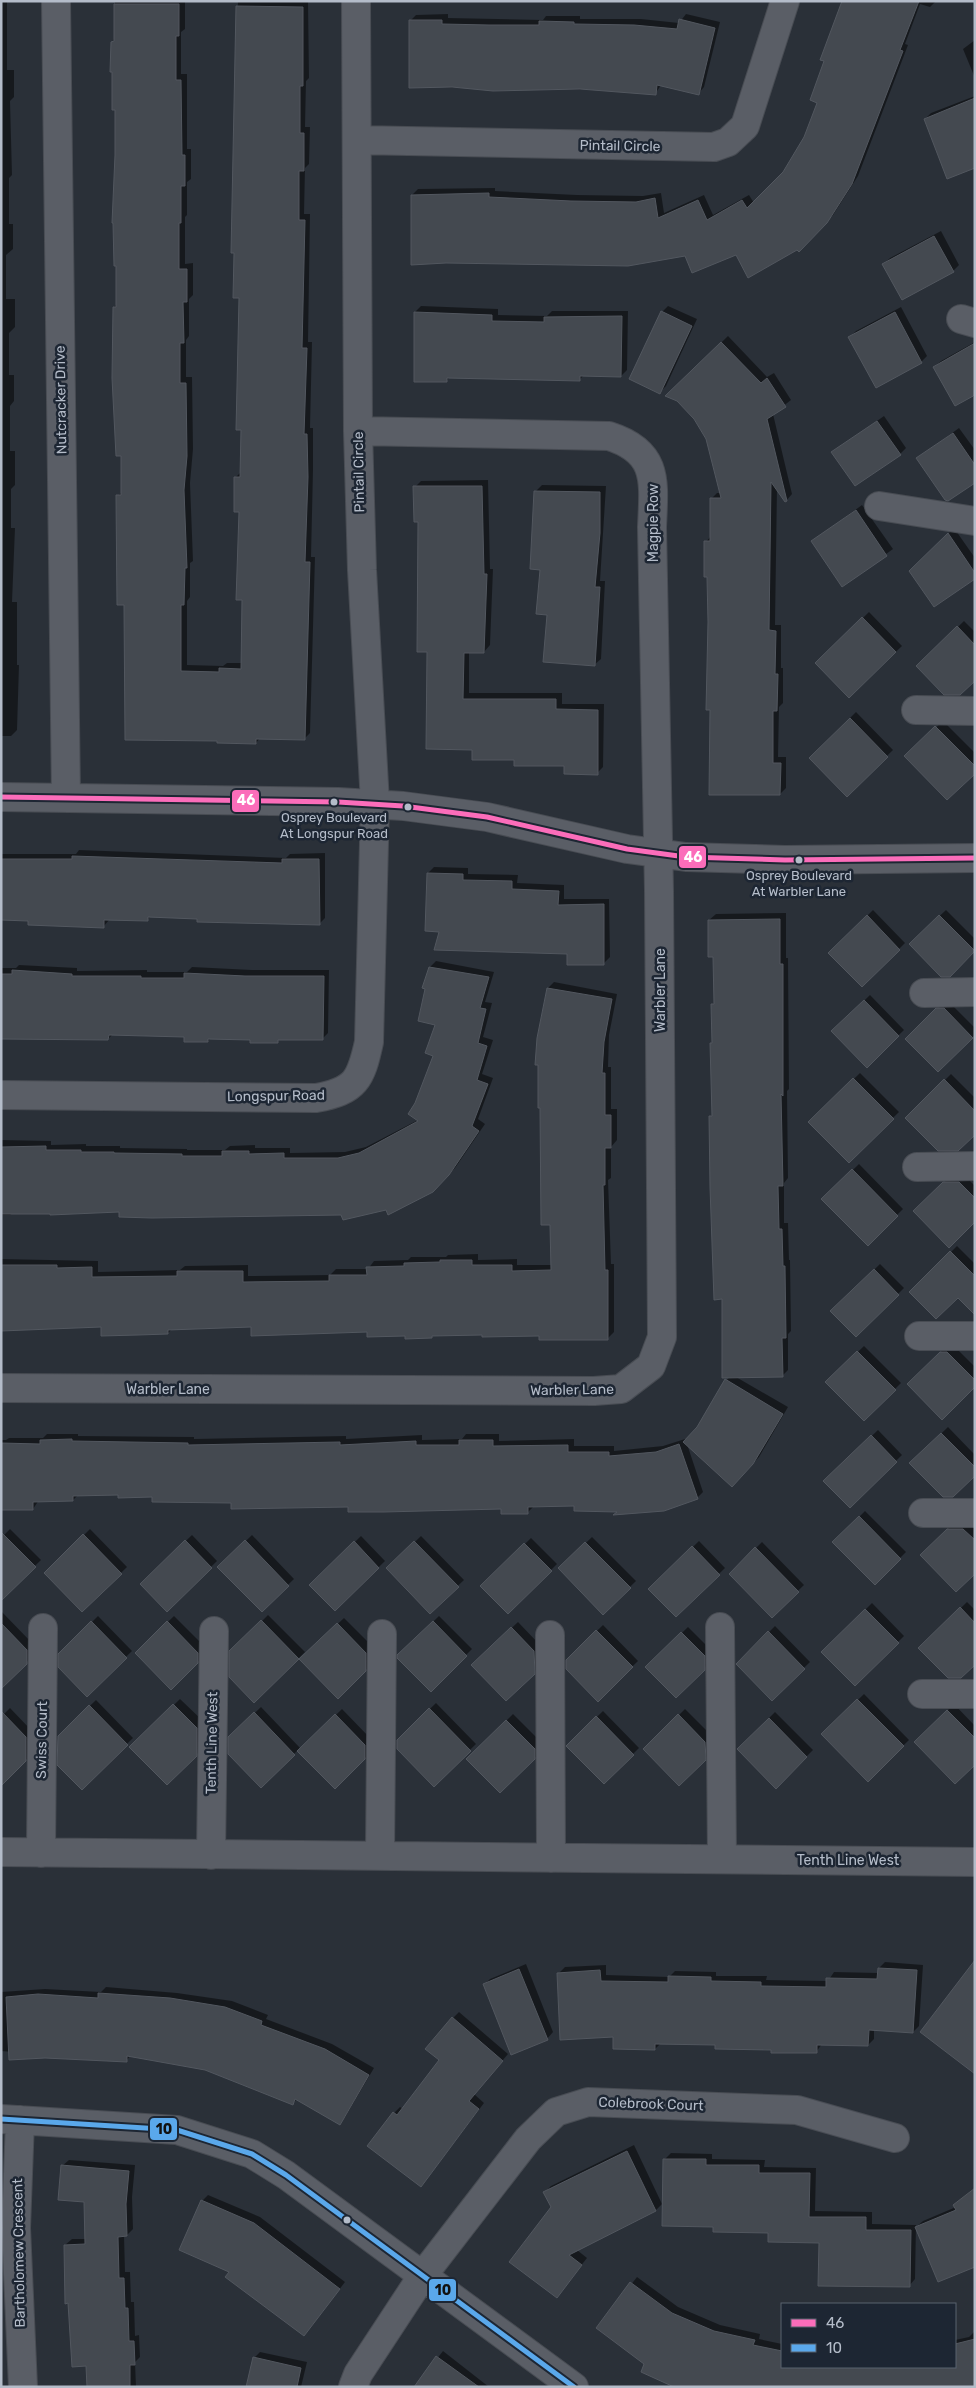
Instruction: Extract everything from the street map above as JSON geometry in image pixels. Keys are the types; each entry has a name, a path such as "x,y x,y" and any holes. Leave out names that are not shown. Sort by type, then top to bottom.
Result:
{"street":[{"name":"Nutcracker Drive","path":"56,1 66,798"},
{"name":"Pintail Circle","path":"356,1 358,431 362,570 375,803"},
{"name":"Pintail Circle","path":"357,140 714,147 728,142 745,126 785,1"},
{"name":"Magpie Row","path":"358,431 609,436 626,441 639,451 650,465 654,480 652,526 657,854"},
{"path":"878,506 975,521"},
{"path":"916,710 975,711"},
{"path":"1,797 375,803 487,817 598,843 657,854 740,859 975,858"},
{"name":"Longspur Road","path":"1,1095 316,1098 338,1094 353,1084 363,1068 369,1042 375,803"},
{"name":"Warbler Lane","path":"1,1388 594,1391 621,1390 652,1366 662,1337 657,854"},
{"path":"924,993 975,992"},
{"path":"917,1167 975,1166"},
{"path":"919,1336 975,1336"},
{"path":"923,1513 975,1513"},
{"path":"720,1627 722,1859"},
{"name":"Swiss Court","path":"41,1853 43,1628"},
{"name":"Tenth Line West","path":"211,1855 214,1631"},
{"path":"380,1856 382,1634"},
{"path":"550,1635 552,1858"},
{"path":"922,1694 975,1694"},
{"name":"Tenth Line West","path":"1,1852 975,1862"},
{"name":"Colebrook Court","path":"353,2387 358,2374 423,2275 528,2139 556,2112 588,2102 797,2110 894,2138"},
{"path":"10,2119 177,2130 252,2154 286,2175 574,2387"},
{"name":"Bartholomew Crescent","path":"10,2119 23,2387"}],"building":[{"path":"842,1 919,1 900,50 903,51 852,184 827,223 799,252 797,250 748,278 736,255 692,273 685,256 628,266 446,263 411,265 411,195 489,193 489,197 636,202 655,198 658,218 698,200 707,220 742,200 747,208 783,172 804,137 817,103 810,100 824,61 820,60"},
{"path":"114,4 179,4 179,36 176,36 176,80 181,80 182,155 185,155 185,186 181,186 179,269 187,269 187,302 183,302 184,343 180,343 180,383 186,383 187,456 184,490 187,568 185,568 184,605 181,605 181,671 219,672 219,668 241,669 242,600 236,600 239,512 234,512 234,477 240,477 241,430 236,430 239,298 233,298 234,253 231,253 236,6 303,7 303,86 300,86 300,133 304,133 304,171 299,171 299,220 305,220 302,348 307,348 304,434 307,434 308,477 305,562 310,562 305,740 256,739 256,744 217,743 217,741 125,740 124,605 117,605 116,495 121,495 121,456 116,456 112,378 113,307 116,307 116,266 114,266 112,223 115,110 112,110 112,72 110,72 111,42 114,41"},
{"path":"679,19 715,28 699,95 657,85 656,95 580,89 493,91 452,87 409,88 409,20 442,20 442,24 489,25 539,25 539,21 574,22 574,24 634,25 677,29"},
{"path":"975,98 975,168 947,179 924,119"},
{"path":"934,236 954,272 902,300 882,264"},
{"path":"661,311 692,326 660,394 629,379"},
{"path":"414,312 492,315 492,321 544,322 544,317 622,316 621,377 580,376 580,381 447,378 447,382 414,382"},
{"path":"895,312 922,363 876,388 848,337"},
{"path":"721,342 761,383 767,378 786,407 767,419 787,501 785,502 771,482 769,630 776,631 775,674 778,674 777,711 773,711 773,763 781,763 780,795 709,795 710,710 706,710 708,622 707,577 704,577 704,541 710,541 710,498 721,498 706,439 694,419 677,401 665,396"},
{"path":"975,343 975,395 955,406 933,367"},
{"path":"877,421 901,455 855,486 831,452"},
{"path":"953,433 975,465 975,483 948,501 945,500 916,458"},
{"path":"413,486 482,486 484,574 487,574 484,653 464,653 463,699 556,699 556,709 598,710 598,775 564,774 564,766 514,766 514,760 472,760 472,750 426,749 427,652 417,652 418,522 414,522"},
{"path":"534,491 600,492 600,533 595,587 600,587 595,666 543,662 547,615 536,614 540,570 530,569"},
{"path":"856,510 887,556 842,587 811,541"},
{"path":"948,533 975,573 975,579 934,607 909,571"},
{"path":"862,617 896,652 849,698 815,663"},
{"path":"957,626 975,645 975,681 960,695 944,695 916,666"},
{"path":"850,718 888,757 847,797 809,758"},
{"path":"935,726 975,766 975,774 947,800 904,756"},
{"path":"72,856 282,863 282,859 319,859 320,925 197,922 197,919 148,917 148,921 104,920 104,928 28,925 28,921 1,920 1,859 72,859"},
{"path":"427,873 463,874 463,880 512,881 512,889 559,891 558,905 604,904 604,965 567,965 567,954 434,950 439,932 425,931"},
{"path":"867,915 900,950 862,987 828,953"},
{"path":"939,915 975,951 950,977 941,977 909,944"},
{"path":"780,919 780,964 783,964 783,1096 781,1094 783,1186 778,1186 779,1229 782,1229 783,1266 785,1266 786,1338 782,1338 783,1377 722,1378 722,1299 714,1300 710,1187 709,1116 712,1116 710,1043 712,1043 711,1004 714,1004 713,957 708,957 708,920"},
{"path":"429,967 489,977 480,1008 486,1009 478,1043 487,1046 477,1080 488,1084 472,1126 479,1131 449,1175 433,1192 388,1215 386,1210 343,1220 341,1215 152,1218 119,1217 119,1212 50,1215 1,1214 1,1147 46,1146 46,1150 182,1154 182,1156 222,1156 222,1151 249,1151 249,1154 284,1153 284,1158 338,1158 359,1153 418,1121 408,1114 415,1103 433,1056 425,1053 435,1025 418,1021 425,989 422,988"},
{"path":"12,970 72,974 72,976 141,976 141,978 184,978 184,973 245,976 324,976 323,1040 278,1040 278,1043 250,1043 250,1040 208,1039 208,1042 184,1042 184,1037 109,1035 108,1040 1,1039 1,974 12,974"},
{"path":"547,988 612,999 604,1042 602,1073 605,1073 605,1115 611,1115 611,1148 605,1148 605,1185 603,1185 605,1270 608,1270 608,1340 539,1340 539,1336 482,1337 482,1335 432,1336 432,1338 405,1339 405,1336 367,1337 367,1332 251,1336 251,1327 168,1330 168,1334 101,1336 101,1327 1,1331 1,1265 57,1265 57,1268 92,1267 92,1277 177,1276 177,1271 243,1271 243,1282 329,1281 329,1275 367,1275 366,1267 404,1266 404,1263 440,1262 440,1260 472,1260 472,1265 512,1265 512,1271 551,1270 550,1225 541,1225 540,1108 538,1108 538,1065 535,1065 537,1038"},
{"path":"864,1000 899,1036 867,1068 831,1031"},
{"path":"936,1008 944,1008 973,1038 938,1072 905,1039"},
{"path":"853,1078 894,1119 849,1163 808,1122"},
{"path":"944,1079 975,1111 975,1135 958,1151 938,1151 905,1118"},
{"path":"852,1169 898,1216 868,1246 821,1199"},
{"path":"943,1182 959,1182 975,1198 975,1222 949,1248 913,1211"},
{"path":"950,1251 975,1276 975,1315 958,1298 936,1319 909,1292"},
{"path":"874,1269 899,1295 856,1337 830,1311"},
{"path":"857,1351 896,1390 864,1421 825,1382"},
{"path":"940,1352 947,1352 975,1380 975,1387 942,1420 907,1384"},
{"path":"725,1379 783,1414 753,1464 732,1487 683,1442 697,1427"},
{"path":"941,1433 975,1467 975,1476 953,1497 943,1497 909,1463"},
{"path":"871,1435 897,1462 850,1508 823,1481"},
{"path":"72,1439 72,1441 188,1443 188,1445 340,1442 340,1445 416,1441 416,1445 459,1445 459,1440 493,1440 493,1446 568,1445 568,1452 609,1452 609,1456 656,1452 679,1444 698,1499 664,1511 613,1515 617,1512 574,1511 574,1506 528,1507 528,1514 501,1514 501,1509 348,1512 348,1507 231,1509 231,1503 152,1502 152,1497 118,1498 118,1495 73,1496 73,1501 33,1502 33,1510 1,1510 1,1443 40,1444 40,1440"},
{"path":"859,1516 901,1559 875,1585 832,1542"},
{"path":"947,1529 963,1529 975,1540 975,1574 956,1592 920,1555"},
{"path":"1,1532 36,1567 1,1601"},
{"path":"83,1534 122,1574 82,1612 44,1573"},
{"path":"185,1540 212,1568 167,1612 140,1584"},
{"path":"245,1540 289,1586 262,1612 217,1567"},
{"path":"354,1541 379,1568 335,1611 309,1585"},
{"path":"414,1541 459,1587 430,1614 386,1568"},
{"path":"585,1542 631,1588 603,1615 558,1568"},
{"path":"524,1543 552,1571 508,1614 480,1586"},
{"path":"692,1546 720,1575 676,1617 648,1589"},
{"path":"755,1547 799,1592 772,1618 729,1574"},
{"path":"960,1607 975,1623 975,1665 961,1678 948,1678 918,1648"},
{"path":"865,1609 899,1643 855,1686 821,1652"},
{"path":"261,1620 299,1659 254,1703 229,1677 229,1651"},
{"path":"91,1621 127,1658 87,1697 58,1667 58,1654"},
{"path":"167,1621 198,1653 198,1663 171,1690 135,1653"},
{"path":"433,1621 467,1656 431,1692 397,1658 397,1655"},
{"path":"1,1623 27,1650 27,1664 1,1689"},
{"path":"337,1623 366,1653 366,1671 338,1699 299,1659"},
{"path":"511,1627 534,1651 535,1674 506,1701 471,1665"},
{"path":"596,1630 633,1667 598,1702 566,1669 566,1660"},
{"path":"768,1631 805,1669 772,1701 736,1664"},
{"path":"681,1632 705,1656 705,1670 676,1698 645,1667"},
{"path":"857,1699 904,1746 868,1782 821,1734"},
{"path":"173,1704 197,1728 197,1756 167,1785 129,1747"},
{"path":"89,1705 128,1745 82,1790 57,1765 58,1736"},
{"path":"429,1708 471,1751 434,1787 397,1749 397,1740"},
{"path":"947,1710 975,1738 975,1765 955,1784 914,1742"},
{"path":"1,1711 26,1737 26,1761 1,1786"},
{"path":"254,1712 295,1755 261,1788 228,1754 228,1737"},
{"path":"335,1714 365,1745 365,1759 335,1789 297,1751"},
{"path":"678,1714 705,1742 706,1760 679,1786 643,1749"},
{"path":"596,1716 634,1755 604,1784 566,1746"},
{"path":"769,1718 807,1757 776,1789 737,1749"},
{"path":"506,1720 535,1749 535,1759 500,1793 466,1759"},
{"path":"975,1960 975,2074 920,2032"},
{"path":"878,1968 917,1970 913,2033 869,2030 868,2046 817,2045 817,2053 771,2053 771,2050 715,2049 715,2045 655,2044 655,2050 613,2049 613,2037 560,2040 557,1973 600,1970 601,1981 668,1982 668,1976 711,1977 711,1981 761,1982 761,1986 826,1987 826,1978 877,1979"},
{"path":"519,1969 548,2040 511,2055 483,1984"},
{"path":"98,1993 170,1998 225,2007 262,2021 261,2025 325,2049 369,2075 340,2125 295,2099 293,2105 205,2070 127,2056 127,2062 45,2058 9,2060 6,1997 38,1994 98,1998"},
{"path":"452,2017 503,2061 469,2101 479,2109 421,2187 367,2146 393,2112 397,2115 439,2060 425,2049"},
{"path":"627,2151 656,2211 569,2255 582,2265 557,2298 509,2262 551,2207 543,2192"},
{"path":"663,2159 706,2159 706,2165 759,2165 759,2173 810,2173 809,2217 866,2217 866,2230 911,2230 910,2287 818,2286 819,2243 768,2242 768,2233 713,2232 713,2227 662,2226"},
{"path":"61,2165 129,2171 126,2204 127,2236 118,2237 119,2278 124,2278 125,2308 128,2308 129,2341 134,2341 135,2365 130,2365 130,2387 87,2387 86,2366 72,2367 68,2303 65,2304 64,2245 85,2244 84,2202 58,2200"},
{"path":"975,2188 975,2267 938,2282 915,2227 956,2210 953,2205"},
{"path":"201,2200 254,2223 340,2289 304,2336 225,2277 229,2272 179,2250"},
{"path":"630,2282 672,2313 714,2331 755,2340 753,2345 781,2351 781,2368 956,2368 956,2344 975,2339 975,2387 674,2387 641,2372 644,2364 596,2328"},
{"path":"436,2356 479,2387 414,2387"},
{"path":"253,2357 301,2368 297,2387 246,2387"}],"transit line":[{"name":"46","path":"1,797 338,802 403,806 487,817 627,849 686,857 785,860 975,858"},
{"name":"10","path":"1,2119 177,2130 252,2154 286,2175 574,2387"}],"place":[{"name":"Osprey Boulevard At Longspur Road","path":"334,802"},
{"name":"Osprey Boulevard At Warbler Lane","path":"799,860"}]}
